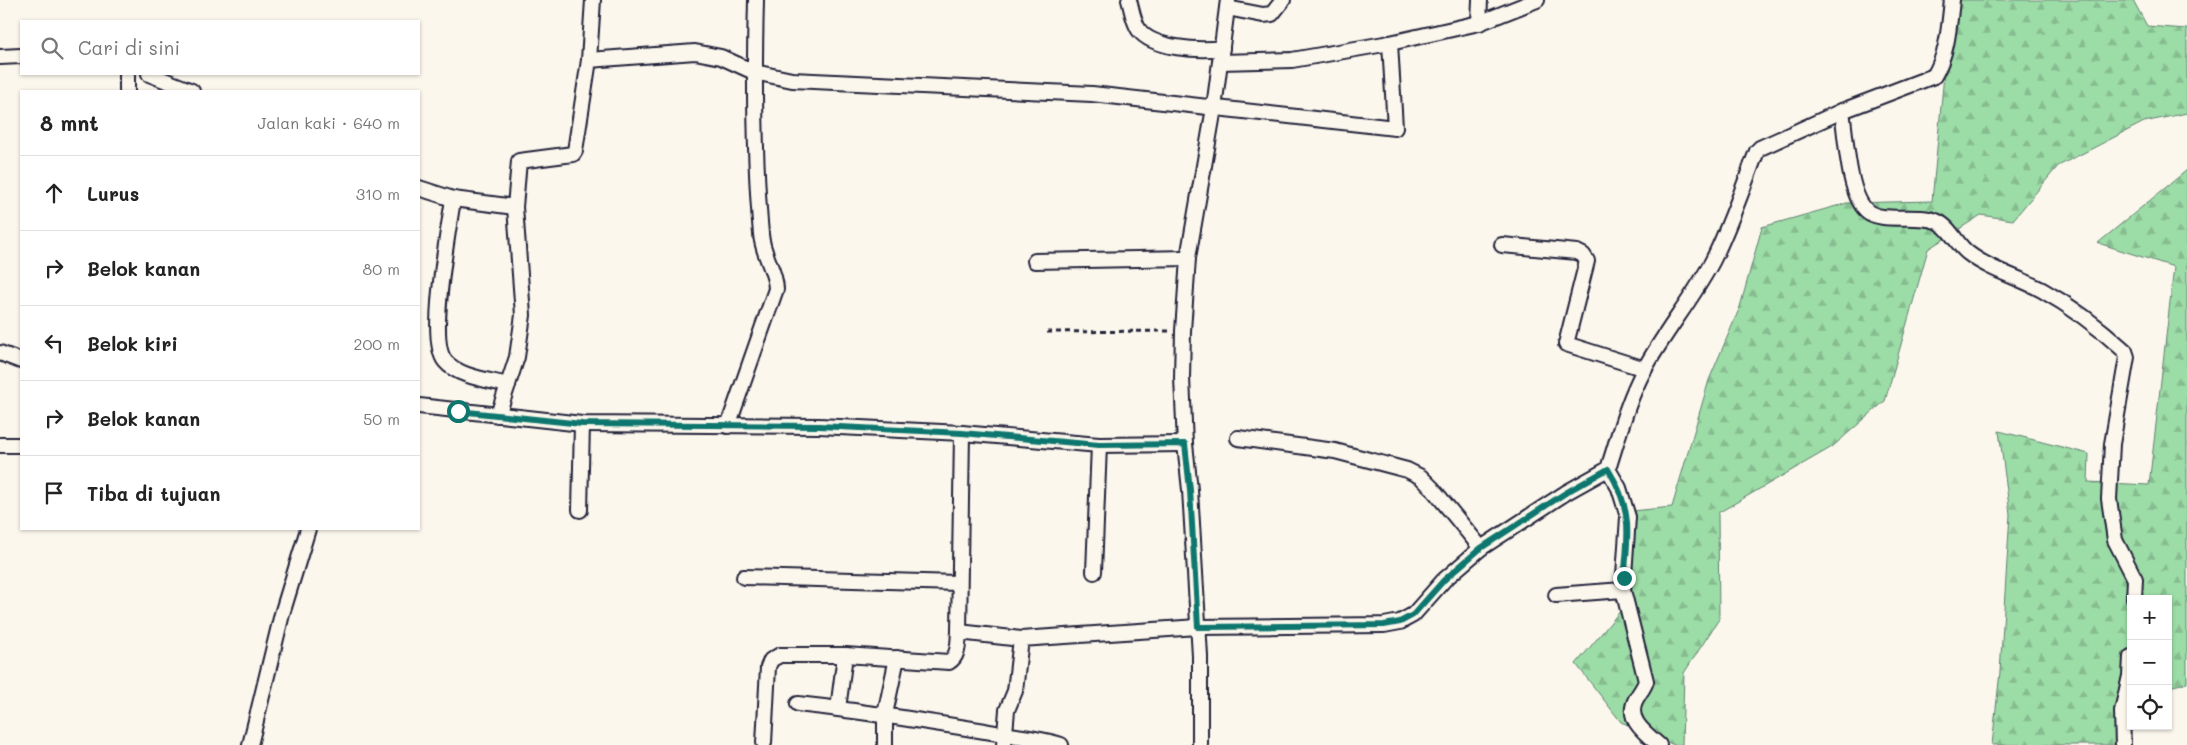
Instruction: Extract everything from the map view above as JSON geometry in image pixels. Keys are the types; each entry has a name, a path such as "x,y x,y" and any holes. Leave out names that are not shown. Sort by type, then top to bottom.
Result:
{"street":[{"path":"498,415 517,357 523,315 515,207 519,161 575,152 589,60 593,0"},
{"path":"728,426 776,289 761,237 755,166 754,72 756,0"},
{"path":"1130,0 1134,21 1138,29 1150,39 1221,55 1292,60 1390,44 1478,23 1537,0"},
{"path":"1200,745 1198,627 1182,378 1188,258 1214,108 1227,4 1263,15 1272,14 1283,0"},
{"path":"1478,23 1480,0"},
{"path":"959,632 1021,639 1198,627 1384,625 1400,622 1413,615 1444,580 1481,548 1567,492 1608,469 1624,415 1645,369 1664,335 1697,291 1714,258 1760,148 1842,111 1934,76 1941,66 1946,49 1952,0"},
{"path":"589,60 695,52 721,57 754,72 792,80 1092,94 1395,128 1390,44"},
{"path":"0,57 20,56"},
{"path":"127,75 127,90"},
{"path":"152,75 189,90"},
{"path":"1842,111 1852,178 1856,194 1865,209 1873,215 1887,217 1916,216 1937,221 1946,228 1966,252 1984,264 2044,291 2101,332 2125,352 2128,358 2112,444 2109,499 2115,540 2135,579 2134,595"},
{"path":"420,188 453,199 515,207"},
{"path":"453,199 438,312 437,334 439,350 444,361 456,370 508,385"},
{"path":"1502,245 1577,252 1583,255 1587,261 1566,344 1645,369"},
{"path":"1035,261 1188,258"},
{"path":"0,353 20,361"},
{"path":"420,406 582,424 819,426 962,433 1099,445 1185,444"},
{"path":"580,510 582,424"},
{"path":"764,743 767,678 772,660 780,655 846,654 949,662 954,659 957,652 959,632 958,583 962,433"},
{"path":"1238,438 1335,451 1407,470 1421,477 1432,488 1481,548"},
{"path":"0,445 20,445"},
{"path":"1094,572 1099,445"},
{"path":"1608,469 1619,488 1628,517 1623,590 1646,681 1633,705 1633,718 1637,725 1659,745"},
{"path":"250,745 287,595 308,530"},
{"path":"744,577 958,583"},
{"path":"1556,595 1623,590"},
{"path":"1004,740 1007,710 1015,691 1021,639"},
{"path":"838,708 846,654"},
{"path":"885,745 885,714 897,658"},
{"path":"2123,745 2122,711 2128,685"},
{"path":"798,704 885,714 1004,740 1033,738 1060,745"}],"path":[{"path":"1047,332 1183,331"}],"green space":[{"path":"1955,0 2133,0 2147,26 2187,29 2187,113 2144,122 2058,166 2013,220 1981,215 1928,249 1885,401 1832,447 1718,513 1719,619 1684,673 1682,745 1674,745 1621,722 1576,664 1626,604 1632,511 1672,507 1709,380 1740,307 1762,227 1847,203 1932,201 1945,64"},
{"path":"2187,170 2187,683 2172,686 2172,595 2127,595 2127,713 2120,745 1992,745 2000,672 2010,514 1999,431 2089,454 2088,482 2149,485 2174,267 2098,243"}],"route":[{"path":"458,411 582,424 819,426 962,433 1099,445 1185,444 1190,490 1198,627 1384,625 1400,622 1413,615 1444,580 1481,548 1567,492 1608,469 1619,488 1628,517 1624,578"}]}
